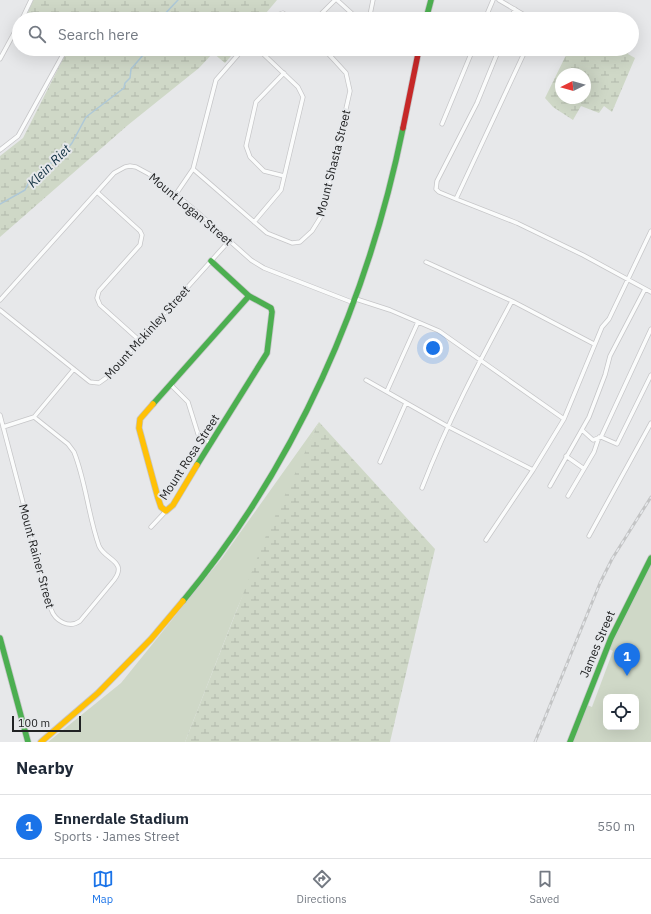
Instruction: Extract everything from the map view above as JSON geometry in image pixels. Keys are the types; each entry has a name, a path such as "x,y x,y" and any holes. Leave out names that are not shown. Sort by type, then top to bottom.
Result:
{"street":[{"path":"26,12 31,0"},
{"path":"323,12 336,0 350,12"},
{"path":"371,12 373,0"},
{"path":"428,12 431,0"},
{"path":"488,12 493,0"},
{"path":"498,0 520,12"},
{"path":"0,59 12,37"},
{"path":"0,150 14,140 21,131 62,56"},
{"path":"176,194 193,169 216,80 237,56"},
{"path":"254,222 278,194 284,176 303,97 298,87 266,56"},
{"name":"Mount Shasta Street","path":"193,169 272,236 284,241 296,243 305,239 322,215 350,91 346,73 330,56"},
{"path":"41,742 91,698 134,655 181,602 223,548 255,501 289,444 320,384 355,301 383,213 417,56"},
{"path":"442,124 470,56"},
{"path":"496,56 477,103 436,185 436,189 439,192 517,223 628,278 648,291"},
{"path":"456,199 523,56"},
{"path":"284,73 256,102 246,146 250,157 264,171 284,176"},
{"name":"Mount Logan Street","path":"0,300 114,173 130,166 141,170 176,194 251,260 264,268 355,301 390,310 439,331 564,419"},
{"path":"97,192 140,230 142,236 140,245 99,291 97,298 100,305 139,340"},
{"path":"486,540 533,470 564,419 575,397 594,344 602,327 609,319 651,231"},
{"name":"Mount Mckinley Street","path":"0,310 90,382 99,382 106,378 229,241"},
{"name":"Mount Rosa Street","path":"211,261 249,296 267,304 272,310 268,349 173,505 166,511 161,507 158,498 139,423 142,416 249,296"},
{"path":"426,262 450,271 512,301 594,344"},
{"path":"550,486 582,430 605,375 610,356 651,286"},
{"path":"422,488 447,426 512,301"},
{"path":"387,392 418,322"},
{"path":"568,496 583,468 594,452 651,329"},
{"path":"3,427 34,416 74,368"},
{"path":"582,430 592,440 600,437 617,444 651,375"},
{"path":"366,380 447,426 533,470"},
{"path":"170,384 188,402 198,434 211,444"},
{"path":"380,462 406,402"},
{"name":"Mount Rainer Street","path":"0,415 51,609 55,617 61,622 73,624 80,621 114,580 119,573 119,569 117,564 100,546 74,452 68,444 34,416"},
{"path":"588,536 651,423"},
{"path":"566,456 583,468"},
{"path":"151,526 166,511"},
{"name":"James Street","path":"570,742 611,638 651,558"},
{"path":"0,638 28,742"}],"green space":[{"path":"33,0 277,0 267,12 28,12"},
{"path":"64,56 210,56 199,68 128,125 0,237 0,156 23,138"},
{"path":"217,56 231,56 225,63"},
{"path":"566,56 632,56 635,58 612,112 604,106 599,113 581,106 573,120 553,107 545,98 555,78 555,104 591,104 591,68 560,68"},
{"path":"319,422 237,609 185,742 48,742 121,683 222,558"},
{"path":"319,422 435,549 390,742 185,742 265,538"},
{"path":"651,564 651,742 572,742 587,705 592,707 613,651 609,649"}],"waterway":[{"name":"Klein Riet","path":"167,12 178,0"},
{"name":"Klein Riet","path":"0,204 25,190 29,182 33,181 47,165 59,159 72,143 86,117 124,88 125,83 130,78 131,69 142,56"}],"railway":[{"path":"535,742 600,583 612,559 651,497"}],"traffic: fast":[{"path":"428,12 431,0"},
{"path":"183,601 223,549 260,494 293,437 322,378 348,317 370,255 388,192 403,128"},
{"path":"197,465 267,353 272,312 271,308 249,296 211,261"},
{"path":"153,404 249,296"},
{"path":"570,742 611,638 651,558"},
{"path":"0,638 28,742"}],"traffic: slow":[{"path":"153,404 140,419 139,428 158,498 161,507 166,511 173,505 197,465"},
{"path":"41,742 98,693 151,639 183,601"}],"traffic: jam":[{"path":"403,128 418,56"}],"place":[{"name":"Ennerdale Stadium","path":"627,676"}]}
